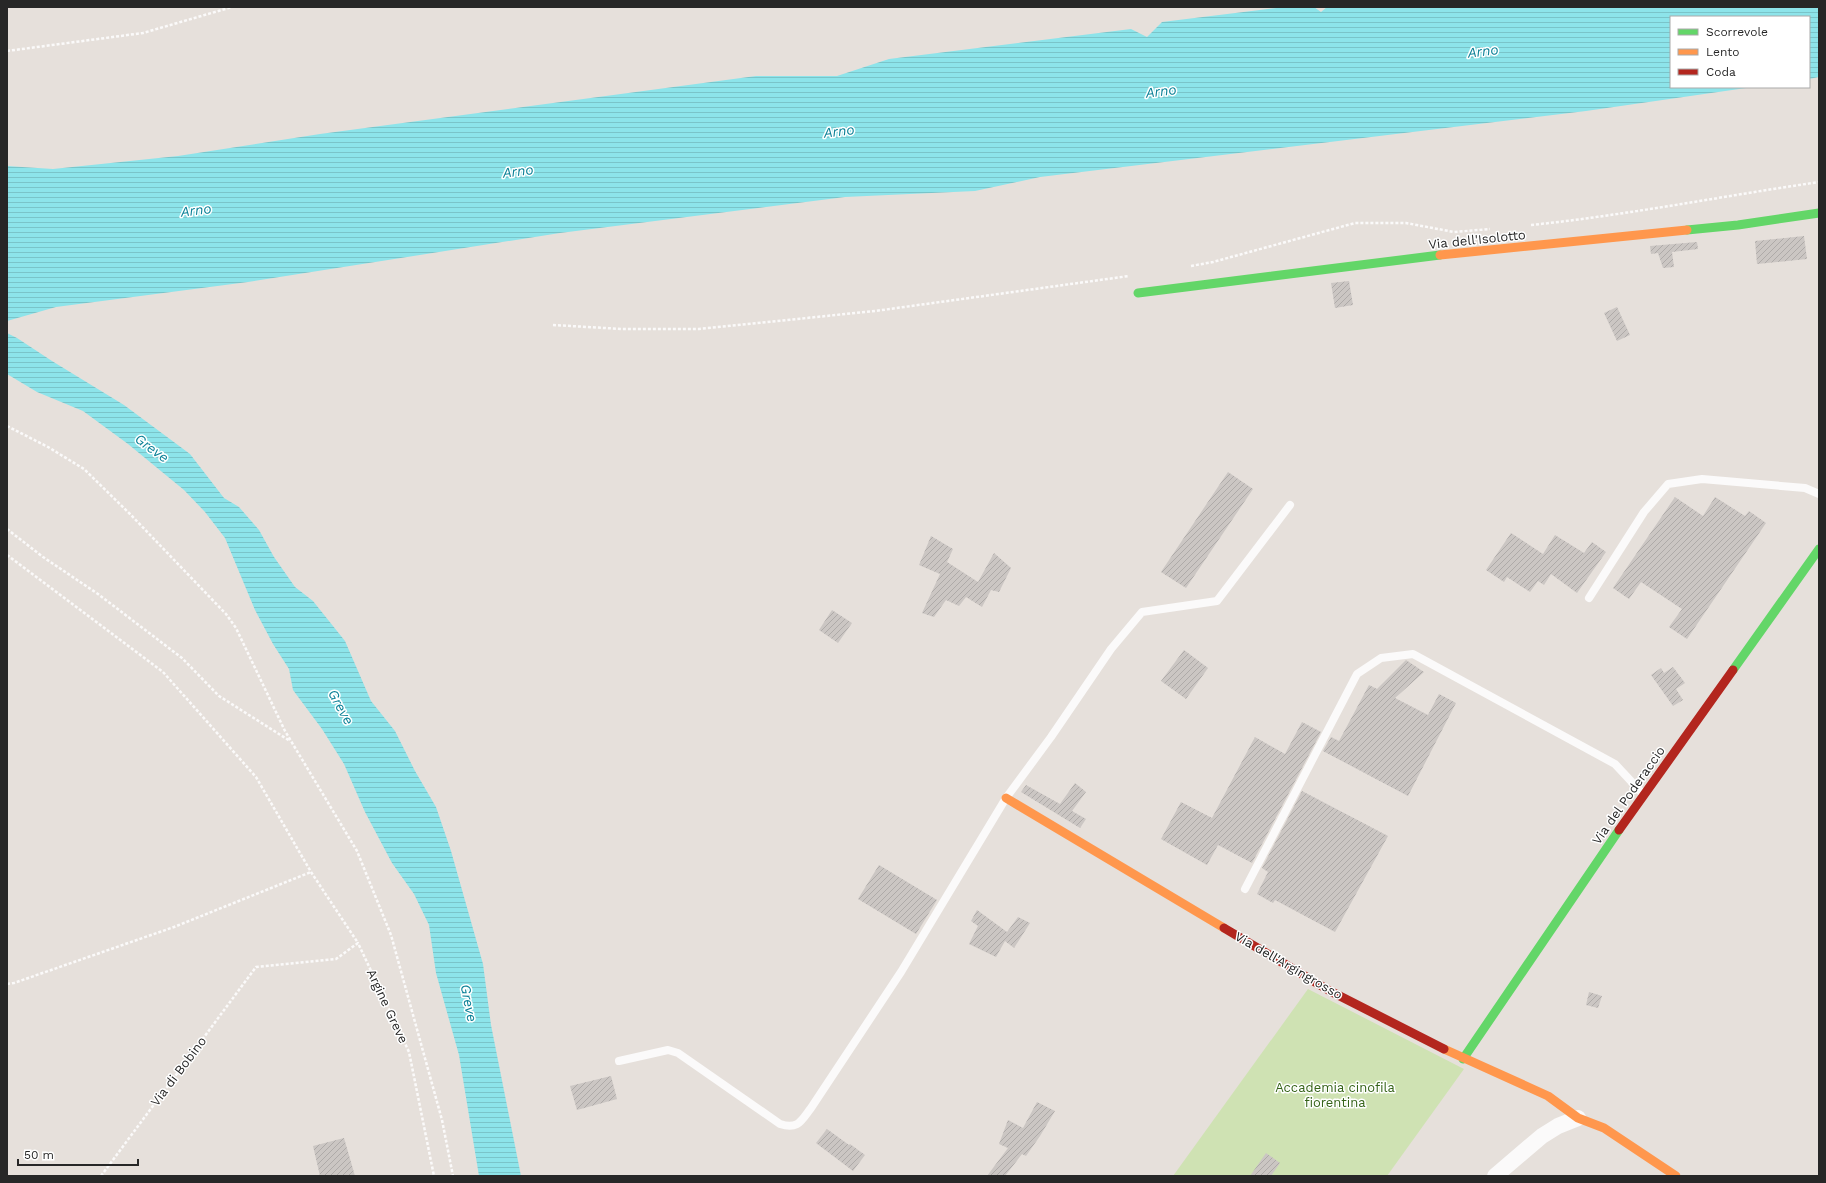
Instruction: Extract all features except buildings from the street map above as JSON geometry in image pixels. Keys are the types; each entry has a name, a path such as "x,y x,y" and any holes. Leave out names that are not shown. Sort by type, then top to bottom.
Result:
{"street":[{"name":"Via dell'Isolotto","path":"1138,293 1467,252 1738,225 1819,213"},
{"name":"Via del Poderaccio","path":"1463,1059 1643,795 1819,549"},
{"name":"Via dell'Argingrosso","path":"1006,798 1330,991 1463,1059 1506,1076 1548,1096 1578,1118 1604,1128 1676,1176"},
{"path":"1495,1176 1542,1136 1558,1126 1578,1118"}],"lane":[{"path":"1589,598 1644,512 1668,484 1702,479 1805,488 1819,494"},
{"path":"619,1062 668,1050 678,1053 780,1124 788,1127 799,1124 816,1101 901,972 1006,798 1051,738 1111,649 1142,612 1217,601 1290,505"},
{"path":"1246,889 1357,674 1381,658 1413,654 1615,764 1643,795"}],"path":[{"path":"7,51 143,33 232,7"},
{"path":"1528,225 1648,210 1738,194 1819,182"},
{"path":"1190,266 1213,262 1354,223 1406,223 1454,232 1493,229"},
{"path":"554,325 622,329 699,329 875,311 1136,275"},
{"path":"7,426 48,447 84,469 130,514 226,614 236,628 285,731 358,851 391,935 442,1120 454,1176"},
{"path":"7,529 43,557 98,594 182,658 219,696 292,742"},
{"name":"Argine Greve","path":"7,555 163,672 256,777 311,872 358,943 409,1052 434,1176"},
{"path":"7,984 14,983 174,927 311,872"},
{"name":"Via di Bobino","path":"101,1176 256,967 336,959 358,943"}],"green space":[{"name":"Accademia cinofila fiorentina","path":"1308,989 1464,1069 1387,1176 1173,1176"}],"water":[{"name":"Arno","path":"1285,7 1314,7 1321,12 1327,7 1819,7 1819,77 1810,79 1810,16 1670,16 1670,88 1746,88 1586,111 1040,177 975,191 845,197 560,233 248,282 56,307 7,321 7,166 53,169 178,156 320,134 756,76 837,76 889,59 1131,29 1147,37 1162,22"},
{"name":"Greve","path":"7,333 124,405 190,454 224,498 239,507 259,530 274,557 295,587 313,601 345,641 371,701 395,731 415,771 436,807 451,851 483,964 491,1025 521,1176 479,1176 459,1055 436,973 429,925 414,894 392,863 365,812 344,764 322,729 293,690 289,669 273,644 255,610 225,538 205,512 184,490 128,444 83,411 37,392 7,374"}],"traffic: fast":[{"path":"1687,230 1738,225 1819,213"},
{"path":"1138,293 1440,255"},
{"path":"1733,670 1819,549"},
{"path":"1463,1059 1619,830"}],"traffic: slow":[{"path":"1440,255 1687,230"},
{"path":"1006,798 1224,928"},
{"path":"1444,1049 1548,1096 1578,1118 1604,1128 1676,1176"}],"traffic: jam":[{"path":"1619,830 1733,670"},
{"path":"1224,928 1330,991 1444,1049"}]}
